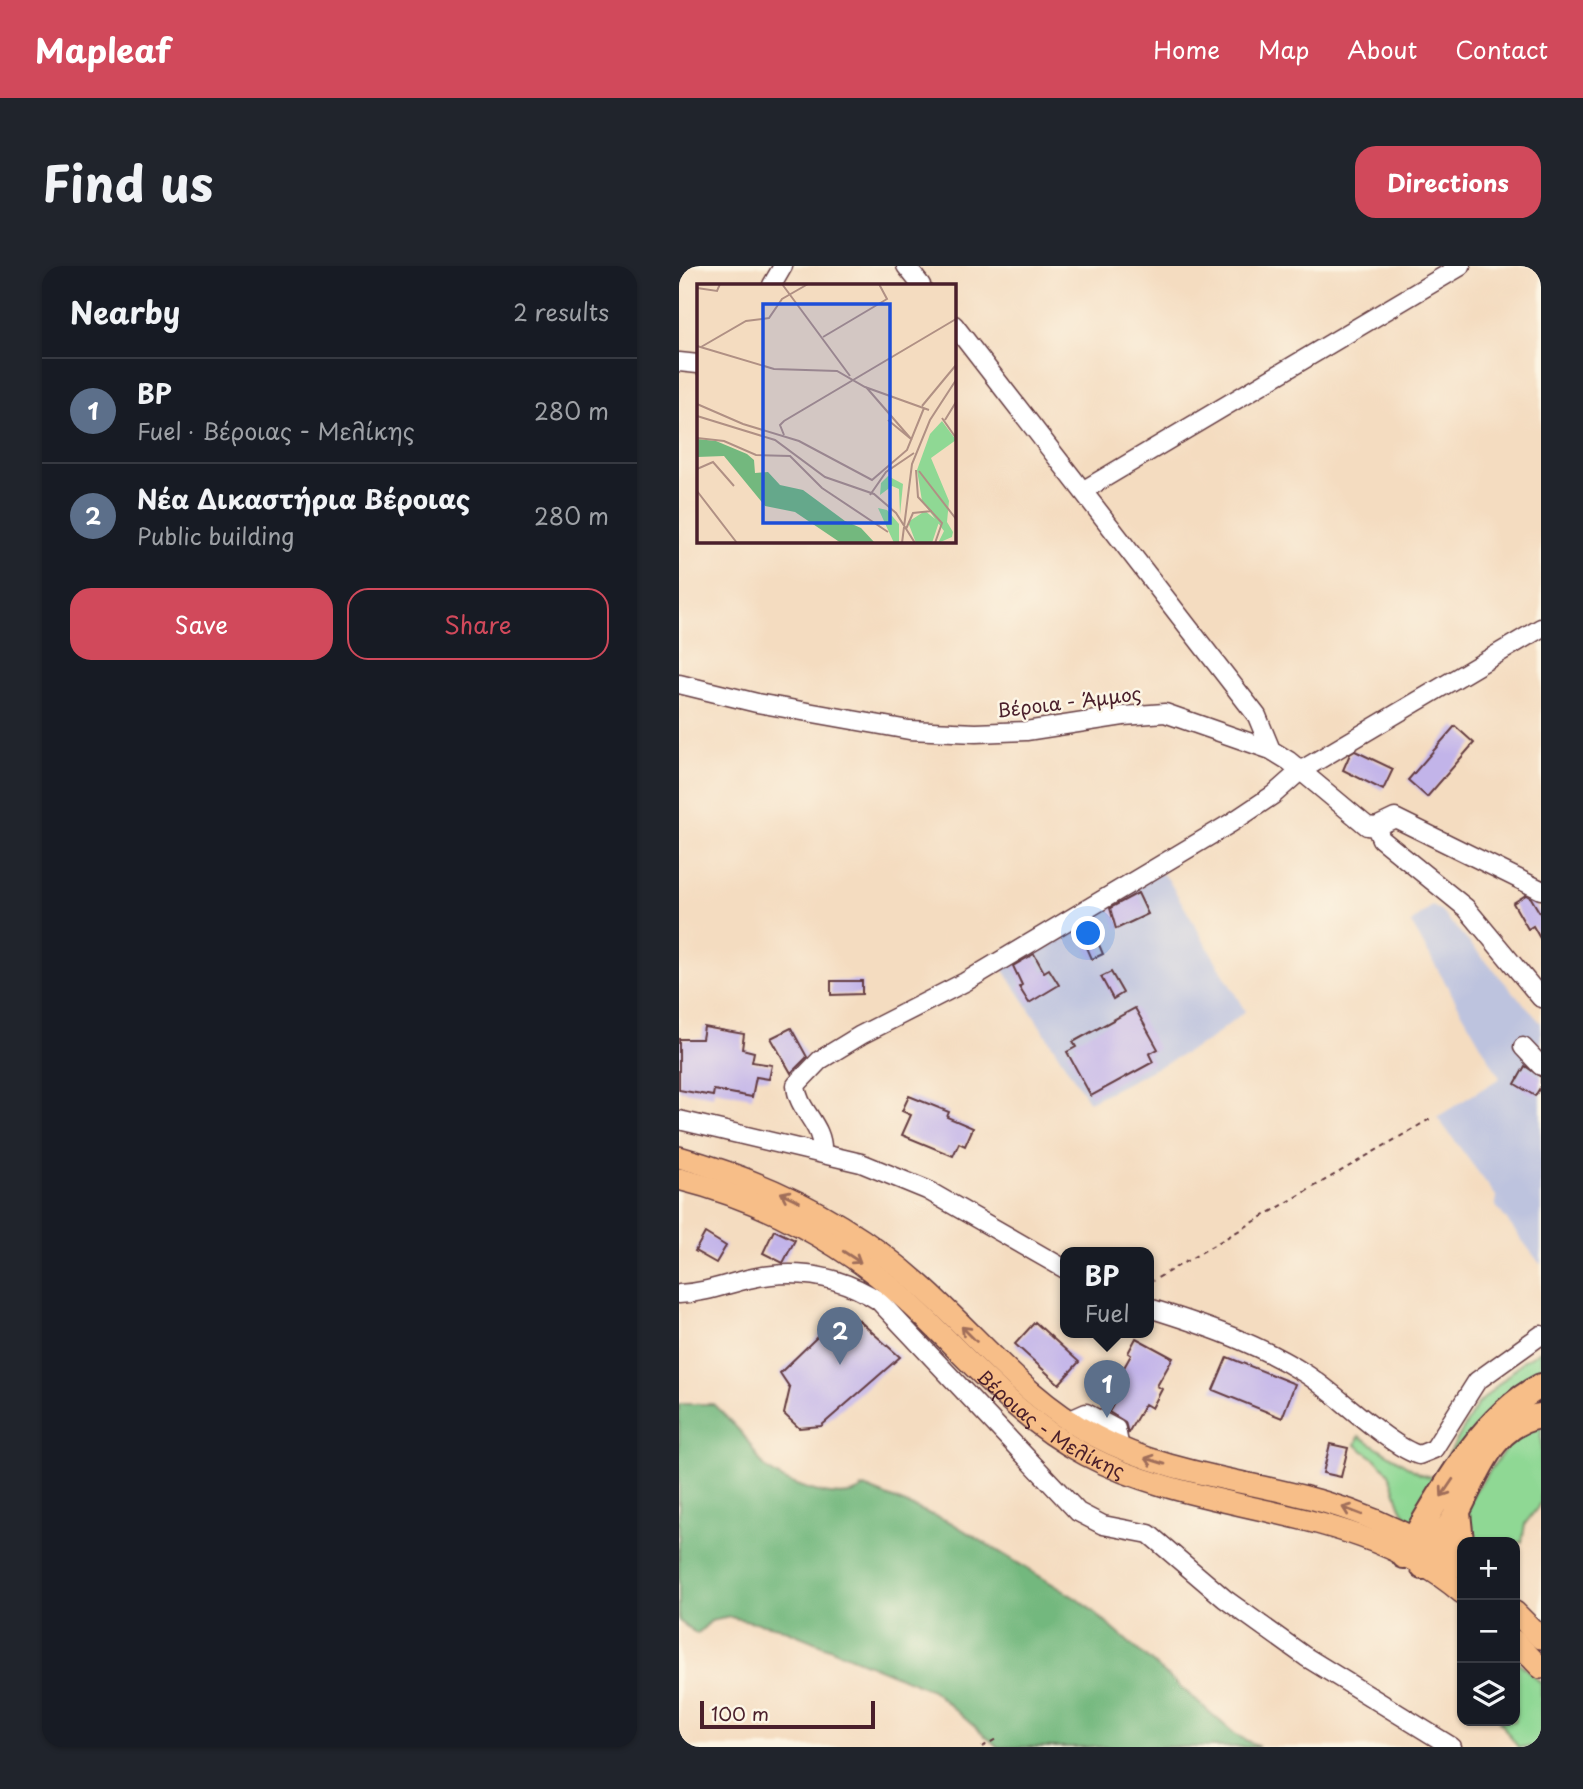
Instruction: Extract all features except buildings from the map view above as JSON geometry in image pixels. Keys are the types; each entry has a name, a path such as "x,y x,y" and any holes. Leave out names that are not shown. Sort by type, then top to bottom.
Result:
{"highway":[{"path":"1419,1552 1491,1425 1512,1404 1541,1386"},
{"path":"1419,1552 1458,1513 1473,1477 1503,1433 1520,1423 1541,1416"},
{"path":"1458,1513 1461,1537"}],"main road":[{"name":"Βέροιας - Μελίκης","path":"679,1157 760,1183 860,1237 922,1286 1004,1369 1068,1421 1120,1448 1190,1471 1325,1502 1419,1552 1457,1588"},
{"name":"Βέροιας - Μελίκης","path":"679,1179 753,1203 811,1232 856,1260 908,1302 1021,1413 1086,1455 1132,1476 1183,1491 1317,1521 1457,1565"},
{"path":"1520,1617 1541,1638"},
{"path":"1520,1646 1541,1668"}],"street":[{"path":"773,284 783,266"},
{"path":"906,266 920,284"},
{"path":"1084,490 1461,266"},
{"path":"955,327 1257,716 1271,750"},
{"path":"679,362 697,363"},
{"path":"822,1152 823,1136 800,1100 796,1085 820,1060 861,1035 965,982 1231,823 1273,795 1300,771 1541,628"},
{"name":"Βέροια - Άμμος","path":"679,684 757,703 909,730 976,733 1026,731 1123,716 1165,713 1271,750 1357,819 1376,827 1381,839 1466,908 1541,998"},
{"path":"1376,827 1395,818 1404,821 1541,891"},
{"path":"1523,1047 1541,1066"},
{"path":"679,1120 861,1163 927,1190 1060,1266"},
{"path":"679,1294 700,1293 747,1280 792,1274 821,1276 863,1291 879,1301 1078,1512 1103,1525 1149,1534 1225,1599 1306,1657 1452,1747"},
{"path":"1154,1310 1223,1331 1307,1374 1399,1444 1419,1455 1434,1449 1477,1381 1541,1335"}],"path":[{"path":"1154,1280 1430,1119"},
{"path":"982,1747 996,1739"}],"shaded area":[{"path":"1160,872 1168,879 1245,1011 1207,1042 1089,1102 1002,967"},
{"path":"1432,906 1440,910 1541,1023 1541,1265 1496,1206 1496,1196 1437,1117 1500,1078 1411,923"}],"green space":[{"path":"1541,1351 1541,1377 1415,1522 1408,1517 1388,1473 1380,1463 1356,1445 1359,1436 1420,1474 1435,1478 1477,1405 1523,1361"},
{"path":"679,1404 713,1404 743,1435 764,1467 788,1482 830,1494 855,1492 864,1487 950,1522 1082,1602 1236,1735 1259,1747 998,1747 932,1690 778,1627 730,1617 711,1621 697,1634 679,1621"},
{"path":"1541,1427 1541,1503 1525,1524 1522,1542 1520,1537 1468,1537 1467,1514 1473,1494 1514,1437"},
{"path":"1520,1664 1541,1683 1541,1747 1518,1747 1503,1726 1520,1726"}],"place":[{"name":"Νέα Δικαστήρια Βέροιας","path":"840,1365"},
{"name":"BP","path":"1107,1418"}]}
